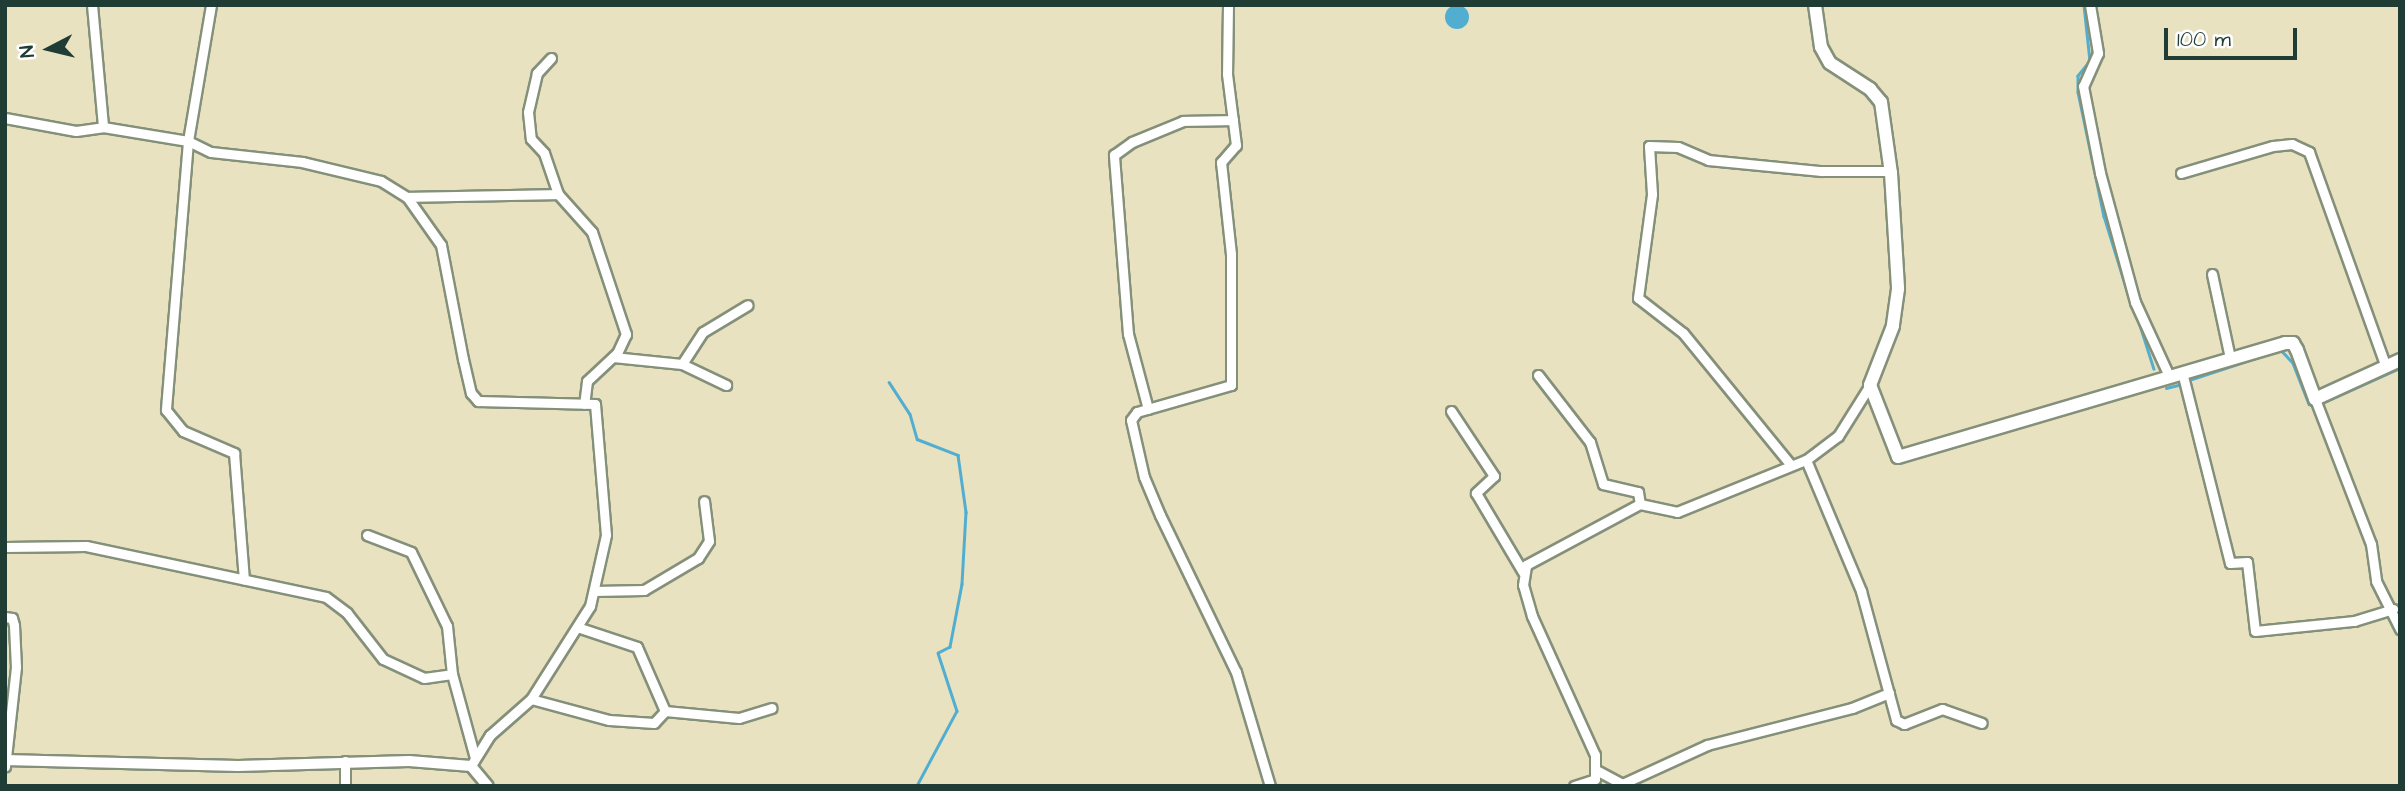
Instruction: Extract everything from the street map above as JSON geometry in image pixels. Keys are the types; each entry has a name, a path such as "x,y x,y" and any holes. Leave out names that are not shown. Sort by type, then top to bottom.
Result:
{"main road":[{"path":"1815,5 1821,47 1830,63 1870,89 1881,102 1891,171 1898,289 1893,326 1870,385 1898,457 2230,358 2293,343 2315,399 2400,360"}],"street":[{"path":"92,5 103,127"},
{"path":"211,5 188,141 166,410 183,431 234,453 244,580"},
{"path":"1228,5 1227,74 1236,145 1221,162 1231,254 1231,385 1148,409 1131,420 1144,477 1197,598 1233,663 1270,786"},
{"path":"2090,5 2098,53 2083,86 2099,173 2135,302 2176,374 2230,563 2247,562 2255,631 2354,621 2393,609"},
{"path":"551,58 537,73 528,112 531,139 544,153 558,194 592,232 626,334 613,357 587,382 584,404"},
{"path":"5,118 76,131 103,127 188,141 211,152 302,162 381,181 407,197 441,245 471,393 478,401 596,404 606,535 594,591 577,626 531,699 490,735 473,762"},
{"path":"1148,409 1128,334 1114,155 1132,142 1183,121 1233,120"},
{"path":"2181,173 2273,146 2292,144 2309,152 2386,366"},
{"path":"1790,464 1684,333 1638,298 1653,194 1649,146 1678,147 1708,160 1821,171 1891,171"},
{"path":"407,197 558,194"},
{"path":"2212,274 2230,358"},
{"path":"682,364 703,332 748,305"},
{"path":"613,357 682,364 726,385"},
{"path":"1538,375 1590,442 1599,479 1607,486 1638,492 1640,504"},
{"path":"1523,572 1538,557 1640,504 1677,512 1790,464 1806,460 1838,436 1870,385"},
{"path":"2315,399 2371,544 2376,581 2393,609 2400,629"},
{"path":"1451,411 1493,476 1476,493 1523,572 1532,616 1595,755 1598,771 1595,779 1574,786"},
{"path":"1806,460 1861,591 1896,720 1904,724 1942,709 1982,723"},
{"path":"594,591 644,590 698,558 709,541 704,501"},
{"path":"367,535 411,552 447,626 452,674 473,762 488,786"},
{"path":"5,547 86,546 326,597 346,613 383,659 424,678 452,674"},
{"path":"5,617 12,618 15,625 16,667 5,766"},
{"path":"577,626 636,647 665,711"},
{"path":"1598,771 1622,784 1707,745 1852,708 1889,693"},
{"path":"531,699 609,720 654,723 665,711"},
{"path":"665,711 739,718 772,708"},
{"path":"6,760 238,766 345,761 473,762"},
{"path":"345,761 345,786"}],"water":[{"path":"1457,5 1465,9 1469,17 1465,25 1457,29 1449,25 1445,17 1449,9"}],"waterway":[{"path":"2084,5 2090,61 2078,76 2078,92 2104,216 2131,303"},
{"path":"2138,319 2154,369"},
{"path":"2281,350 2293,363 2309,404 2315,406"},
{"path":"2192,379 2268,354"},
{"path":"2322,403 2400,368"},
{"path":"889,382 910,414 917,439 958,455 966,512 962,584 950,647 938,653 957,711 917,786"},
{"path":"2166,388 2182,384"}]}
